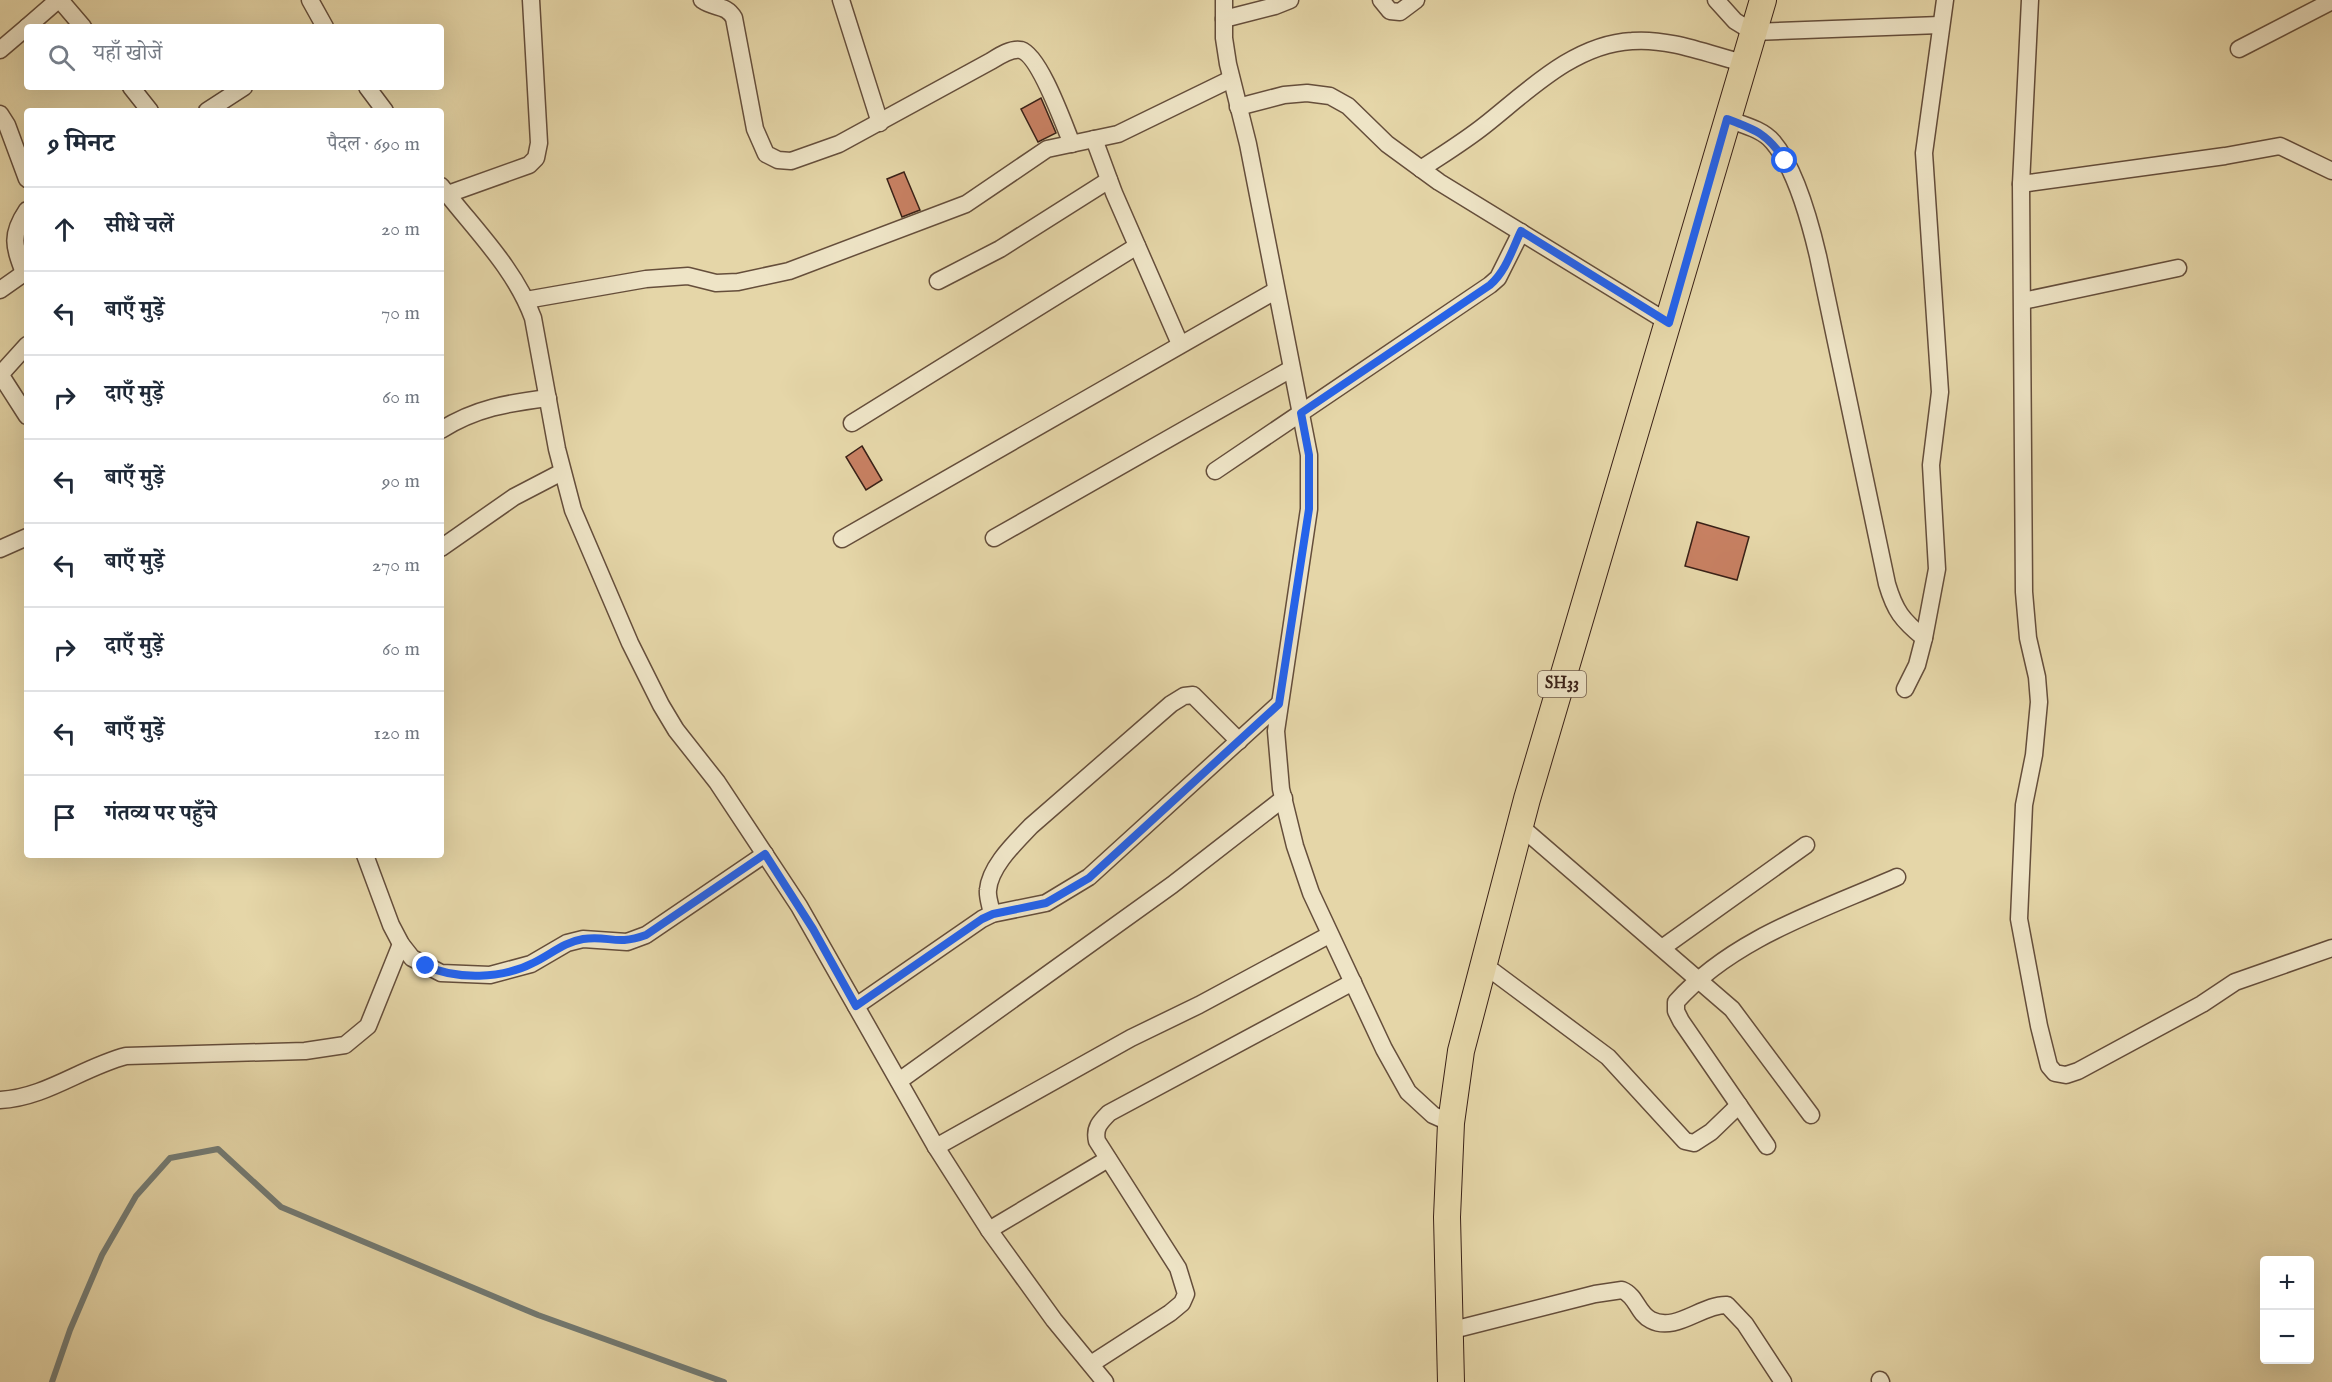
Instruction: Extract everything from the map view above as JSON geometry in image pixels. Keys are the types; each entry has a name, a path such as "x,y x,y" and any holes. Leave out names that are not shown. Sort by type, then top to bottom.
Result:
{"main road":[{"name":"SH33","path":"1451,1382 1447,1217 1451,1123 1458,1061 1520,826 1763,0"}],"street":[{"path":"31,24 59,0 80,24"},
{"path":"310,0 323,24"},
{"path":"531,0 539,143 536,158 529,165 444,190 513,279 526,300 533,318 562,472 585,539 630,643 676,730 717,782 813,929 936,1148 989,1230 1030,1288 1105,1382"},
{"path":"702,0 711,6 721,5 729,10 734,18 755,129 766,154 778,160 791,161 838,144 991,61 1011,51 1020,50 1028,55 1047,86 1072,144"},
{"path":"841,0 880,123"},
{"path":"1224,0 1224,38 1231,79 1248,144 1309,455 1309,509 1279,704 1276,757 1284,798 1303,873 1329,935 1384,1048 1408,1092 1422,1106 1451,1123"},
{"path":"1224,19 1290,0"},
{"path":"1381,0 1390,11 1400,12 1416,0"},
{"path":"1716,0 1735,21 1753,32 1940,25"},
{"path":"1905,689 1917,665 1937,568 1931,465 1940,392 1924,153 1945,0"},
{"path":"2030,0 2021,184 2024,592 2028,638 2037,677 2039,702 2034,755 2024,805 2019,908 2039,1026 2049,1066 2055,1074 2066,1076 2078,1071 2202,1004 2235,982 2332,948"},
{"path":"2239,49 2332,1"},
{"path":"0,50 24,30"},
{"path":"1421,169 1482,128 1561,66 1606,45 1632,40 1656,42 1743,63"},
{"path":"526,300 646,279 688,276 716,283 738,282 789,271 966,204 1047,149 1094,140 1138,127 1231,79"},
{"path":"133,90 148,108"},
{"path":"212,108 239,90"},
{"path":"369,90 383,108"},
{"path":"1238,107 1284,95 1307,93 1330,96 1348,106 1387,144 1421,169 1669,323"},
{"path":"0,114 7,124 24,171"},
{"path":"1727,119 1758,131 1773,142 1785,161 1804,208 1818,256 1887,584 1894,606 1902,620 1924,638"},
{"path":"1094,140 1180,344"},
{"path":"2021,184 2280,146 2332,171"},
{"path":"938,281 1000,249 1109,180"},
{"path":"24,214 18,223 14,236 24,266"},
{"path":"1215,471 1490,285 1498,278 1506,265 1521,231"},
{"path":"852,423 1137,246"},
{"path":"2023,301 2178,268"},
{"path":"0,290 24,273"},
{"path":"842,539 1275,291"},
{"path":"24,348 0,374 24,411"},
{"path":"994,538 1292,369"},
{"path":"444,428 459,418 498,404 548,398"},
{"path":"444,546 513,497 562,472"},
{"path":"0,549 24,538"},
{"path":"993,914 988,890 995,872 1015,843 1031,826 1171,704 1184,696 1193,695 1239,741"},
{"path":"856,1006 993,914 1046,903 1089,878 1279,704"},
{"path":"899,1081 1172,885 1284,798"},
{"path":"1520,826 1731,1009 1811,1115"},
{"path":"1662,948 1806,844"},
{"path":"366,858 391,926 412,958 441,973 490,975 531,964 567,943 583,939 627,942 646,935 765,854"},
{"path":"1767,1146 1676,1011 1676,1002 1697,979 1780,927 1897,877"},
{"path":"936,1148 1131,1038 1199,1005 1329,935"},
{"path":"0,1100 38,1092 109,1060 126,1056 305,1051 345,1046 368,1026 401,944"},
{"path":"1483,964 1608,1057 1685,1141 1694,1143 1702,1139 1739,1105"},
{"path":"1090,1364 1170,1313 1182,1303 1186,1294 1178,1268 1097,1141 1095,1132 1109,1113 1353,982"},
{"path":"989,1230 1108,1159"},
{"path":"1449,1331 1595,1294 1622,1290 1635,1299 1649,1319 1662,1324 1702,1312 1716,1305 1727,1305 1745,1324 1783,1382"}],"building":[{"path":"1041,98 1056,133 1038,142 1021,109"},
{"path":"904,172 920,210 902,217 887,179"},
{"path":"862,446 882,480 866,490 846,457"},
{"path":"1697,522 1749,537 1737,580 1685,566"}],"waterway":[{"path":"52,1382 70,1330 102,1255 136,1196 170,1158 218,1149 281,1207 538,1315 724,1382"}],"route":[{"path":"426,966 441,973 490,975 531,964 567,943 583,939 627,942 646,935 765,854 813,929 856,1006 982,919 993,914 1046,903 1067,892 1089,878 1279,704 1309,509 1311,475 1301,413 1490,285 1498,278 1506,265 1521,231 1669,323 1727,119 1758,131 1773,142 1785,161"}]}
